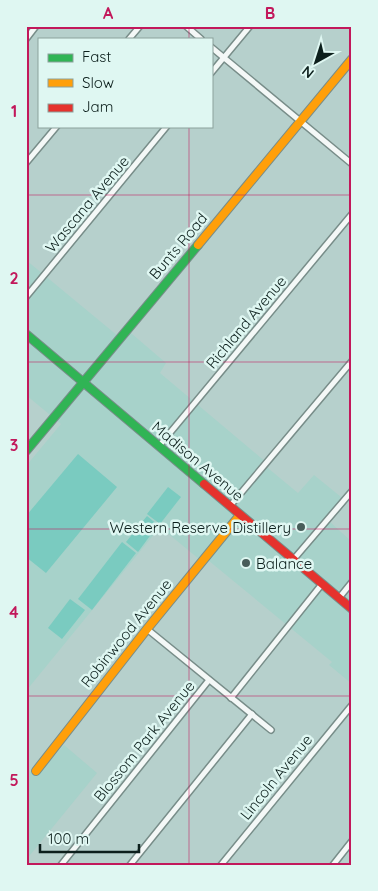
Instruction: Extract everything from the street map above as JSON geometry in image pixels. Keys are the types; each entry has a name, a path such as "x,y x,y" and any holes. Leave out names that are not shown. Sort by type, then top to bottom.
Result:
{"street":[{"path":"26,38 36,26"},
{"path":"130,38 140,26"},
{"path":"186,26 200,38"},
{"path":"212,72 250,26"},
{"path":"212,48 352,164"},
{"name":"Bunts Road","path":"26,451 352,59"},
{"path":"26,163 55,128"},
{"name":"Wascana Avenue","path":"26,297 165,128"},
{"name":"Richland Avenue","path":"158,446 352,214"},
{"name":"Madison Avenue","path":"26,334 352,609"},
{"path":"230,506 352,361"},
{"path":"293,560 352,491"},
{"name":"Robinwood Avenue","path":"36,770 147,628 240,515"},
{"path":"339,598 352,582"},
{"path":"231,698 322,584"},
{"path":"147,628 271,730"},
{"name":"Blossom Park Avenue","path":"61,865 210,680"},
{"name":"Lincoln Avenue","path":"221,865 352,705"},
{"path":"130,865 252,714"},
{"path":"333,865 352,841"}],"shaded area":[{"path":"26,260 118,336 125,328 166,363 160,373 265,461 263,464 298,493 314,475 346,501 329,521 352,542 352,684 329,665 332,662 203,556 199,559 160,527 26,691 26,466 61,424 26,395"},
{"path":"64,745 97,773 26,860 26,767 36,777"}],"green space":[{"path":"78,454 117,487 46,573 26,557 26,516"},
{"path":"168,487 181,497 160,524 147,514"},
{"path":"147,516 158,525 138,552 126,542"},
{"path":"122,542 136,553 92,610 78,599"},
{"path":"70,599 85,610 62,639 48,628"}],"traffic: fast":[{"path":"26,451 198,245"},
{"path":"26,334 204,484"}],"traffic: slow":[{"path":"198,245 352,59"},
{"path":"36,771 147,629 240,515"}],"traffic: jam":[{"path":"204,484 352,609"}],"place":[{"name":"Western Reserve Distillery","path":"301,527"},
{"name":"Balance","path":"246,563"}]}
